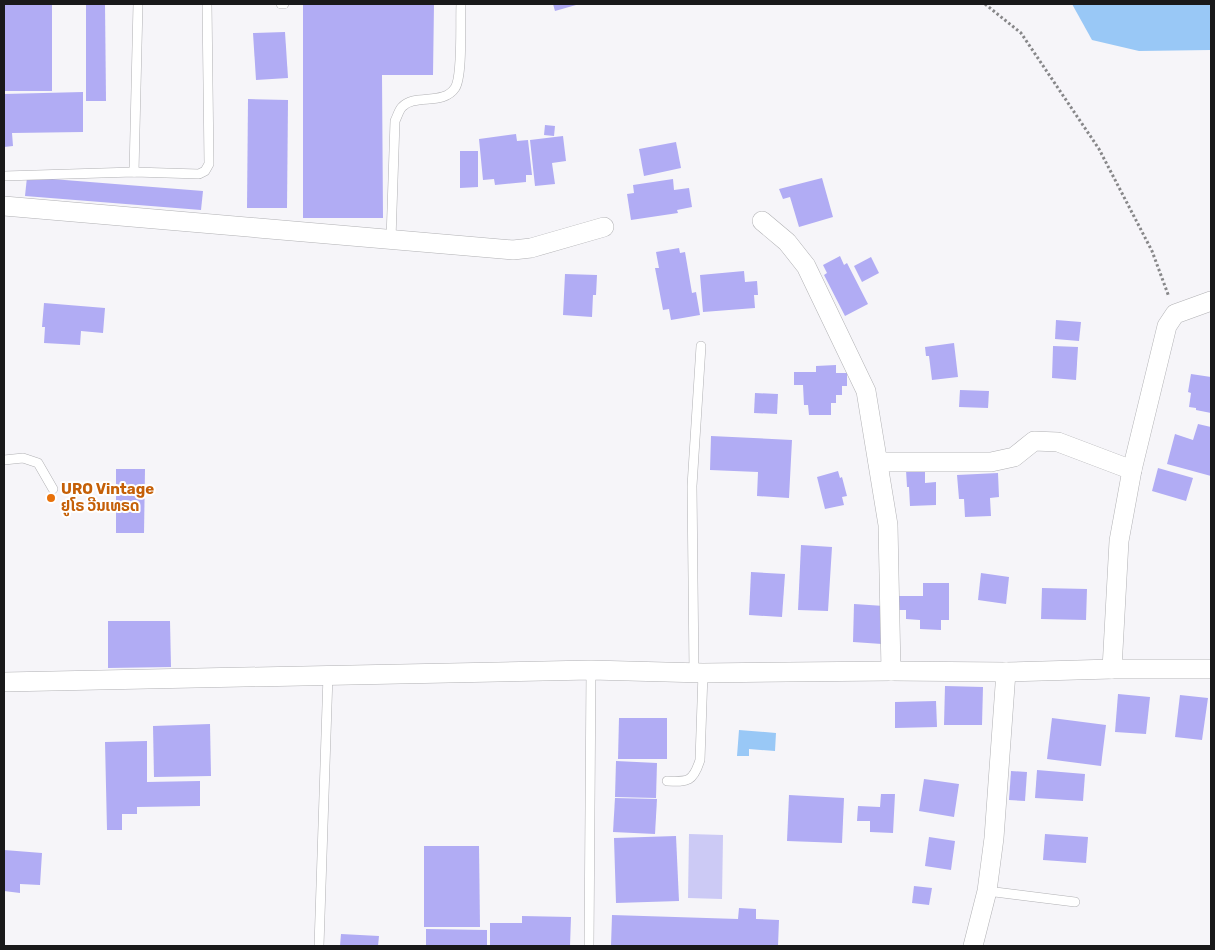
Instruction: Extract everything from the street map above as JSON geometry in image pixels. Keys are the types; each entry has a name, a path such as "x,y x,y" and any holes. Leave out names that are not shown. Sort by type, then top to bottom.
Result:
{"street":[{"path":"4,206 513,250 531,248 604,228"},
{"path":"762,220 787,242 806,266 866,391 888,525 891,671"},
{"path":"1112,669 1119,540 1132,470 1167,326 1175,314 1211,301"},
{"path":"878,462 991,462 1014,456 1034,441 1058,442 1132,470"},
{"path":"4,682 591,670 1006,672 1211,668"},
{"path":"973,946 987,891 994,838 1006,672"}],"lane":[{"path":"134,172 138,4"},
{"path":"4,176 134,172 198,174 205,171 209,164 207,4"},
{"path":"390,239 395,121 401,108 409,102 446,96 455,88 459,74 461,4"},
{"path":"666,781 685,782 696,771 700,760 692,486 701,346"},
{"path":"4,460 23,458 38,463 53,489"},
{"path":"590,946 591,670"},
{"path":"319,946 328,675"},
{"path":"987,891 1075,902"}],"path":[{"path":"985,4 1021,33 1099,150 1152,251 1175,314"}],"shaded area":[{"path":"1072,4 1211,4 1211,50 1139,51 1092,40"},
{"path":"739,730 776,733 775,751 749,749 749,756 737,756"},
{"path":"689,834 723,835 722,899 688,898"}],"building":[{"path":"4,4 52,4 52,91 4,91"},
{"path":"86,4 105,4 106,101 86,101"},
{"path":"303,4 434,4 433,75 382,75 383,218 303,218"},
{"path":"553,4 576,4 576,5 555,11"},
{"path":"285,32 288,78 256,80 253,33"},
{"path":"83,92 83,132 12,133 13,146 4,147 4,94"},
{"path":"248,99 288,100 287,208 247,208"},
{"path":"545,125 555,126 554,136 544,135"},
{"path":"516,134 517,141 528,140 532,175 526,175 526,182 495,185 494,179 483,180 479,139"},
{"path":"563,136 566,161 552,163 555,184 535,186 530,140"},
{"path":"676,142 681,168 644,176 639,149"},
{"path":"460,151 478,151 478,187 460,188"},
{"path":"27,177 203,191 201,210 25,196"},
{"path":"822,178 833,217 799,227 790,197 783,199 779,189"},
{"path":"673,179 674,190 689,188 692,207 677,210 678,213 631,220 627,194 634,193 633,185"},
{"path":"679,248 680,253 685,252 692,293 696,292 700,315 671,320 669,309 663,310 655,268 659,268 656,252"},
{"path":"840,256 844,265 847,263 868,304 845,316 824,275 827,273 823,265"},
{"path":"871,257 879,273 862,282 854,266"},
{"path":"744,271 745,282 757,281 758,295 754,295 755,308 703,312 700,275"},
{"path":"565,274 597,275 596,295 593,295 592,317 563,315"},
{"path":"44,303 105,308 103,333 81,331 80,345 44,343 45,327 42,327"},
{"path":"1056,320 1081,322 1079,341 1055,339"},
{"path":"954,343 958,377 932,380 929,356 926,356 925,347"},
{"path":"1053,346 1078,347 1076,380 1052,378"},
{"path":"836,365 836,373 847,373 847,386 842,386 842,395 836,395 836,403 831,403 831,415 809,415 808,405 804,405 803,385 794,385 794,372 816,372 816,366"},
{"path":"1191,374 1211,377 1211,413 1189,407 1191,393 1188,392"},
{"path":"960,390 989,391 988,408 959,407"},
{"path":"755,393 778,394 777,414 754,413"},
{"path":"1198,424 1211,427 1211,476 1167,464 1175,434 1193,440"},
{"path":"711,436 792,440 789,498 757,496 758,472 710,470"},
{"path":"1158,468 1193,478 1186,501 1152,491"},
{"path":"116,469 145,469 144,533 116,533"},
{"path":"925,469 925,483 936,482 936,505 910,506 906,470"},
{"path":"838,471 840,478 842,477 847,496 842,497 844,505 825,509 817,477"},
{"path":"998,473 999,497 990,498 991,516 965,517 964,499 959,499 957,475"},
{"path":"801,545 832,547 828,611 798,610"},
{"path":"751,572 785,574 782,617 749,615"},
{"path":"981,573 1009,577 1006,604 978,600"},
{"path":"923,583 949,583 949,620 941,620 941,630 920,629 920,620 906,619 906,610 897,610 897,596 923,596"},
{"path":"1042,588 1087,589 1086,620 1041,619"},
{"path":"854,604 884,606 882,644 853,642"},
{"path":"108,621 170,621 171,667 108,668"},
{"path":"945,686 983,687 982,725 944,725"},
{"path":"1118,694 1150,697 1146,734 1115,732"},
{"path":"1180,695 1208,698 1202,740 1175,737"},
{"path":"936,701 937,727 895,728 895,702"},
{"path":"619,718 667,718 667,759 618,759"},
{"path":"1052,718 1106,725 1101,766 1047,759"},
{"path":"210,724 211,776 154,777 153,726"},
{"path":"147,741 147,782 200,781 200,806 137,807 137,814 122,814 122,830 107,830 105,742"},
{"path":"616,761 657,763 656,798 615,797"},
{"path":"1037,770 1085,774 1083,801 1035,798"},
{"path":"1011,771 1027,772 1025,801 1009,800"},
{"path":"924,779 959,784 954,817 919,811"},
{"path":"881,794 895,794 893,833 870,832 870,821 857,821 858,806 880,807"},
{"path":"789,795 844,798 842,843 787,841"},
{"path":"615,798 657,799 655,834 613,832"},
{"path":"1045,834 1088,837 1086,863 1043,860"},
{"path":"676,836 679,901 616,903 614,838"},
{"path":"929,837 955,841 951,870 925,866"},
{"path":"424,846 479,846 480,927 424,927"},
{"path":"4,850 42,853 40,885 20,884 20,893 4,891"},
{"path":"914,886 932,888 929,905 912,903"},
{"path":"739,908 756,909 756,919 779,920 778,946 611,946 612,915 738,919"},
{"path":"522,916 571,917 570,946 490,946 490,923 522,923"},
{"path":"426,929 487,930 487,946 426,946"},
{"path":"341,934 379,936 378,946 340,946"}],"place":[{"name":"URO Vintage ຢູໂຣ ວີນເທຣດ","path":"51,498"}]}
